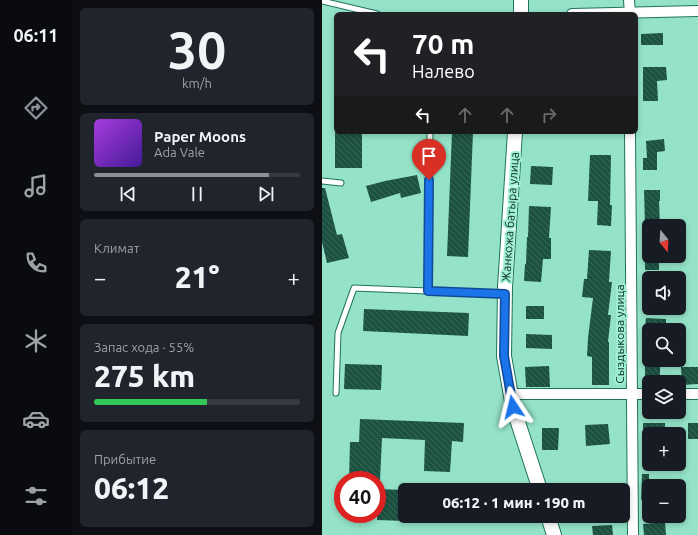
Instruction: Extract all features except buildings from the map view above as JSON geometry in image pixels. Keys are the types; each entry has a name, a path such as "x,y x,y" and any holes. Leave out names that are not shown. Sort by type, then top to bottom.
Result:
{"street":[{"path":"520,12 521,0"},
{"path":"629,0 630,12"},
{"path":"638,13 698,11"},
{"name":"Жанкожа батыра улица","path":"515,134 505,294 504,356 513,407 538,483"},
{"name":"Сыздыкова улица","path":"630,134 633,535"},
{"path":"510,394 642,394"},
{"path":"686,394 698,394"},
{"path":"550,523 554,535"}],"lane":[{"path":"322,1 369,12"},
{"path":"428,291 430,134"},
{"path":"322,181 341,183"},
{"path":"336,393 338,333 354,288 505,294"}],"route":[{"path":"429,180 428,291 505,294 504,356 513,407"}]}
